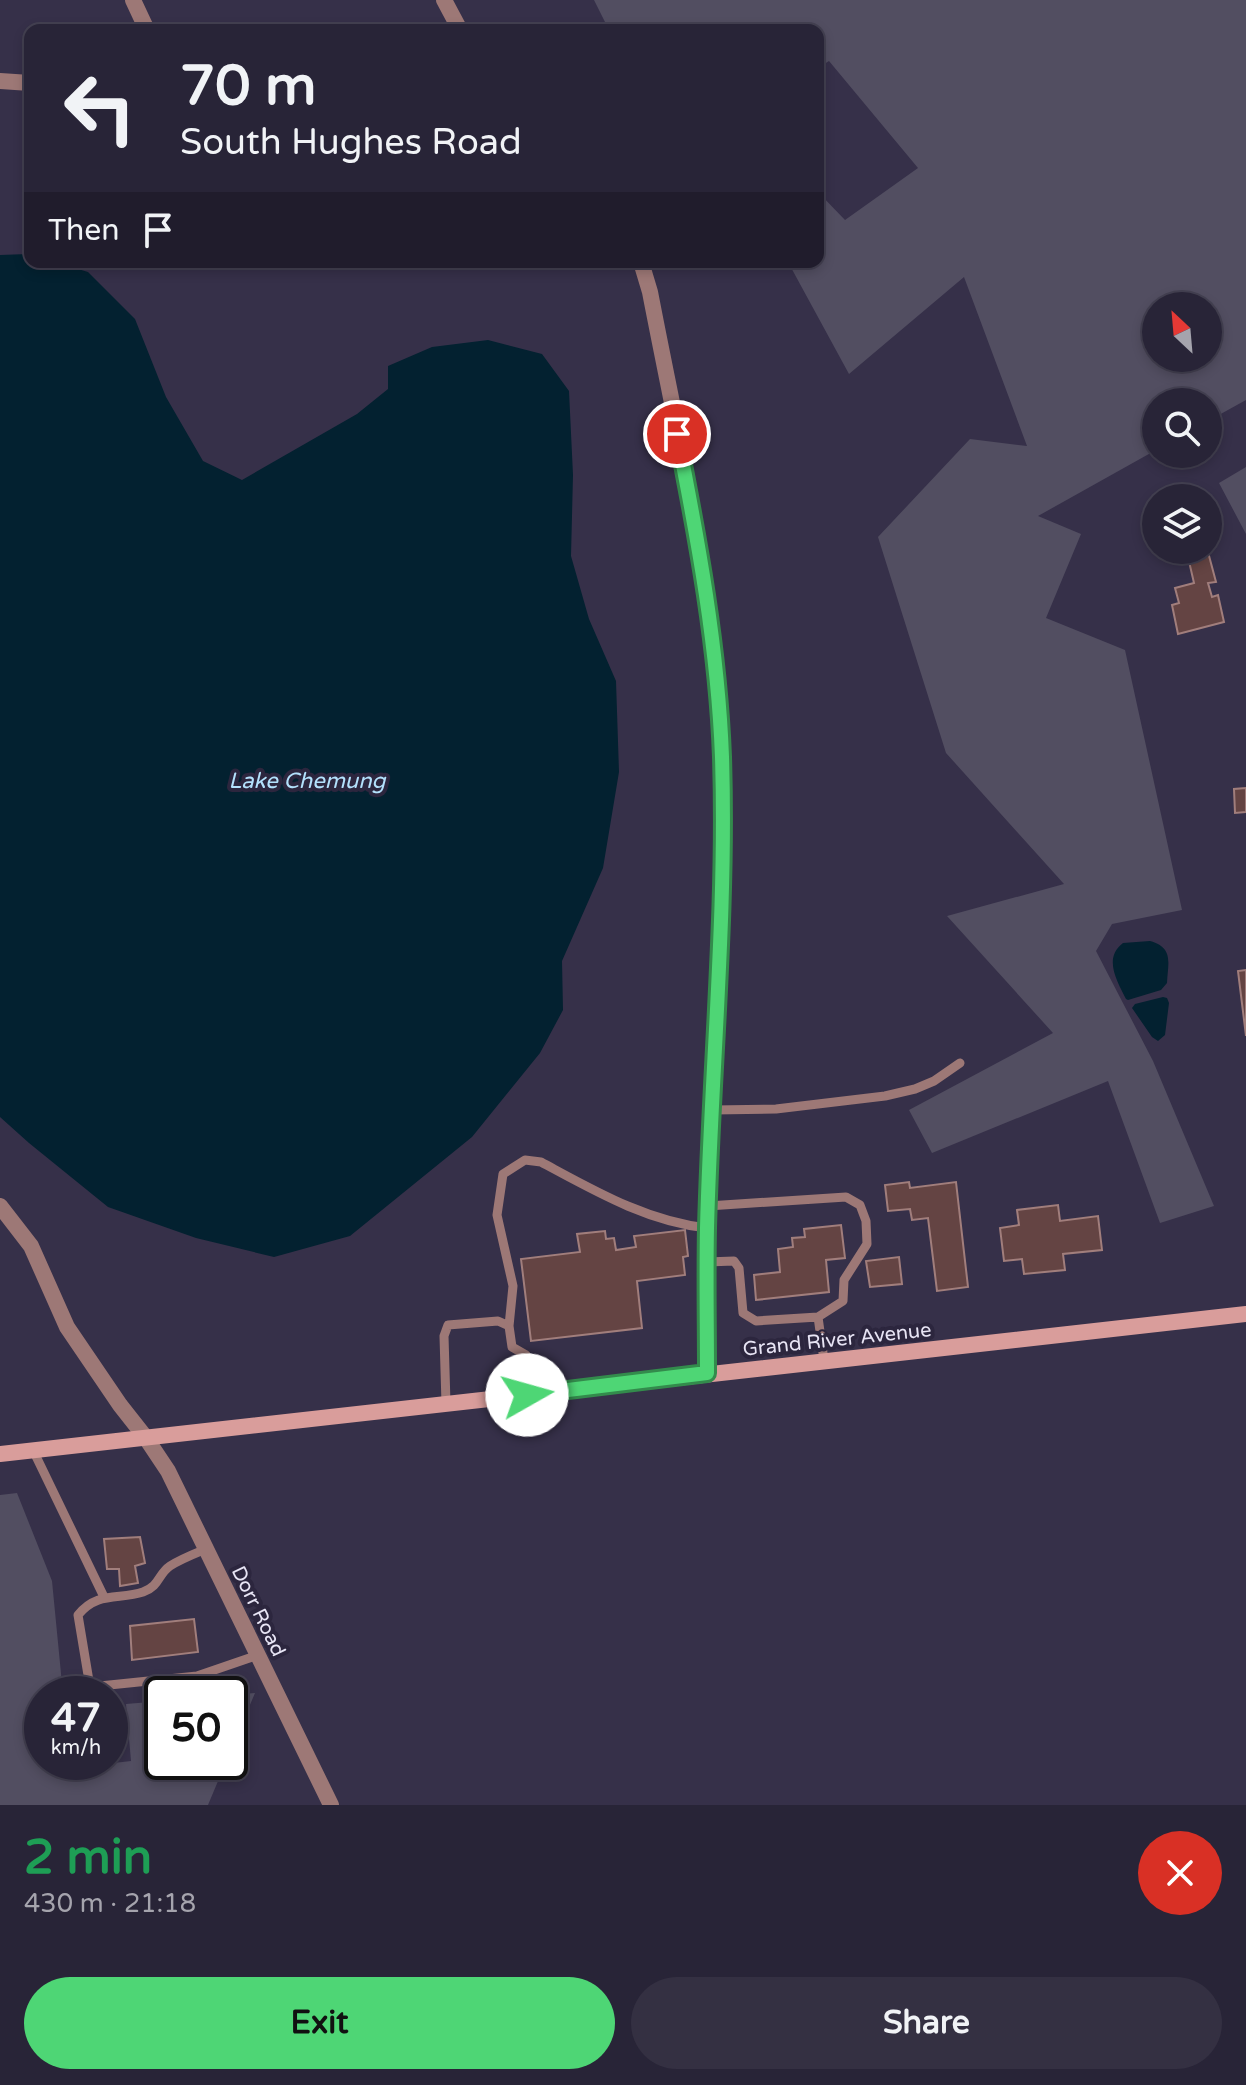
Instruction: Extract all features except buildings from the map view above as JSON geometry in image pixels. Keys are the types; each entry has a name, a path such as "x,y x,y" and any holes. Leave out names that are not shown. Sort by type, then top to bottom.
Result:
{"main road":[{"name":"Grand River Avenue","path":"0,1454 1246,1314"}],"street":[{"path":"133,0 144,24"},
{"path":"444,0 457,24"},
{"path":"0,81 24,83"},
{"path":"643,268 689,490 716,676 722,755 723,836 707,1228 707,1373"},
{"name":"Dorr Road","path":"0,1206 31,1246 67,1327 168,1471 331,1805"}],"lane":[{"path":"713,1110 776,1109 885,1096 934,1081 960,1063"},
{"path":"527,1395 526,1355 512,1347 509,1326 513,1286 497,1215 503,1174 525,1160 541,1162 641,1213 707,1228"},
{"path":"707,1262 734,1261 739,1268 743,1313 756,1321 818,1317 843,1301 844,1280 867,1244 866,1221 860,1205 846,1197 708,1206"},
{"path":"818,1317 824,1360"},
{"path":"446,1404 444,1336 448,1325 498,1321 509,1326"},
{"path":"33,1450 104,1597"},
{"path":"89,1676 78,1615 85,1606 104,1597 142,1592 158,1584 169,1566 206,1549"},
{"path":"128,1685 197,1676 258,1655"}],"shaded area":[{"path":"594,0 1246,0 1246,400 1222,413 1222,388 1142,388 1142,458 1038,516 1081,534 1046,618 1125,650 1182,910 1112,924 1096,951 1153,1061 1214,1206 1160,1223 1108,1081 932,1153 909,1110 1053,1033 947,916 1064,884 946,753 878,537 970,439 1027,446 964,277 849,374 791,268 824,268 824,198 845,220 918,168 829,61 824,64 824,24 606,24"},
{"path":"1246,467 1246,534 1222,484 1219,483"},
{"path":"17,1493 52,1581 61,1676 24,1676 24,1780 128,1780 128,1761 131,1761 128,1704 144,1702 144,1780 218,1780 208,1805 0,1805 0,1495"},
{"path":"255,1693 248,1710 248,1694"}],"water":[{"name":"Lake Chemung","path":"24,254 24,268 75,268 88,272 135,319 166,397 203,461 242,480 357,414 388,389 388,366 432,347 488,340 542,354 569,391 573,475 571,556 589,619 616,681 619,772 603,868 562,961 563,1010 540,1053 472,1137 350,1236 274,1257 196,1238 108,1207 0,1117 0,255"},
{"path":"1150,941 1166,952 1167,983 1161,990 1128,1000 1116,977 1114,956 1123,943"},
{"path":"1163,997 1169,1003 1165,1035 1158,1041 1132,1008 1135,1004"}],"route":[{"path":"527,1395 707,1373 707,1228 717,1030 723,836 722,755 705,591 677,434"}]}
